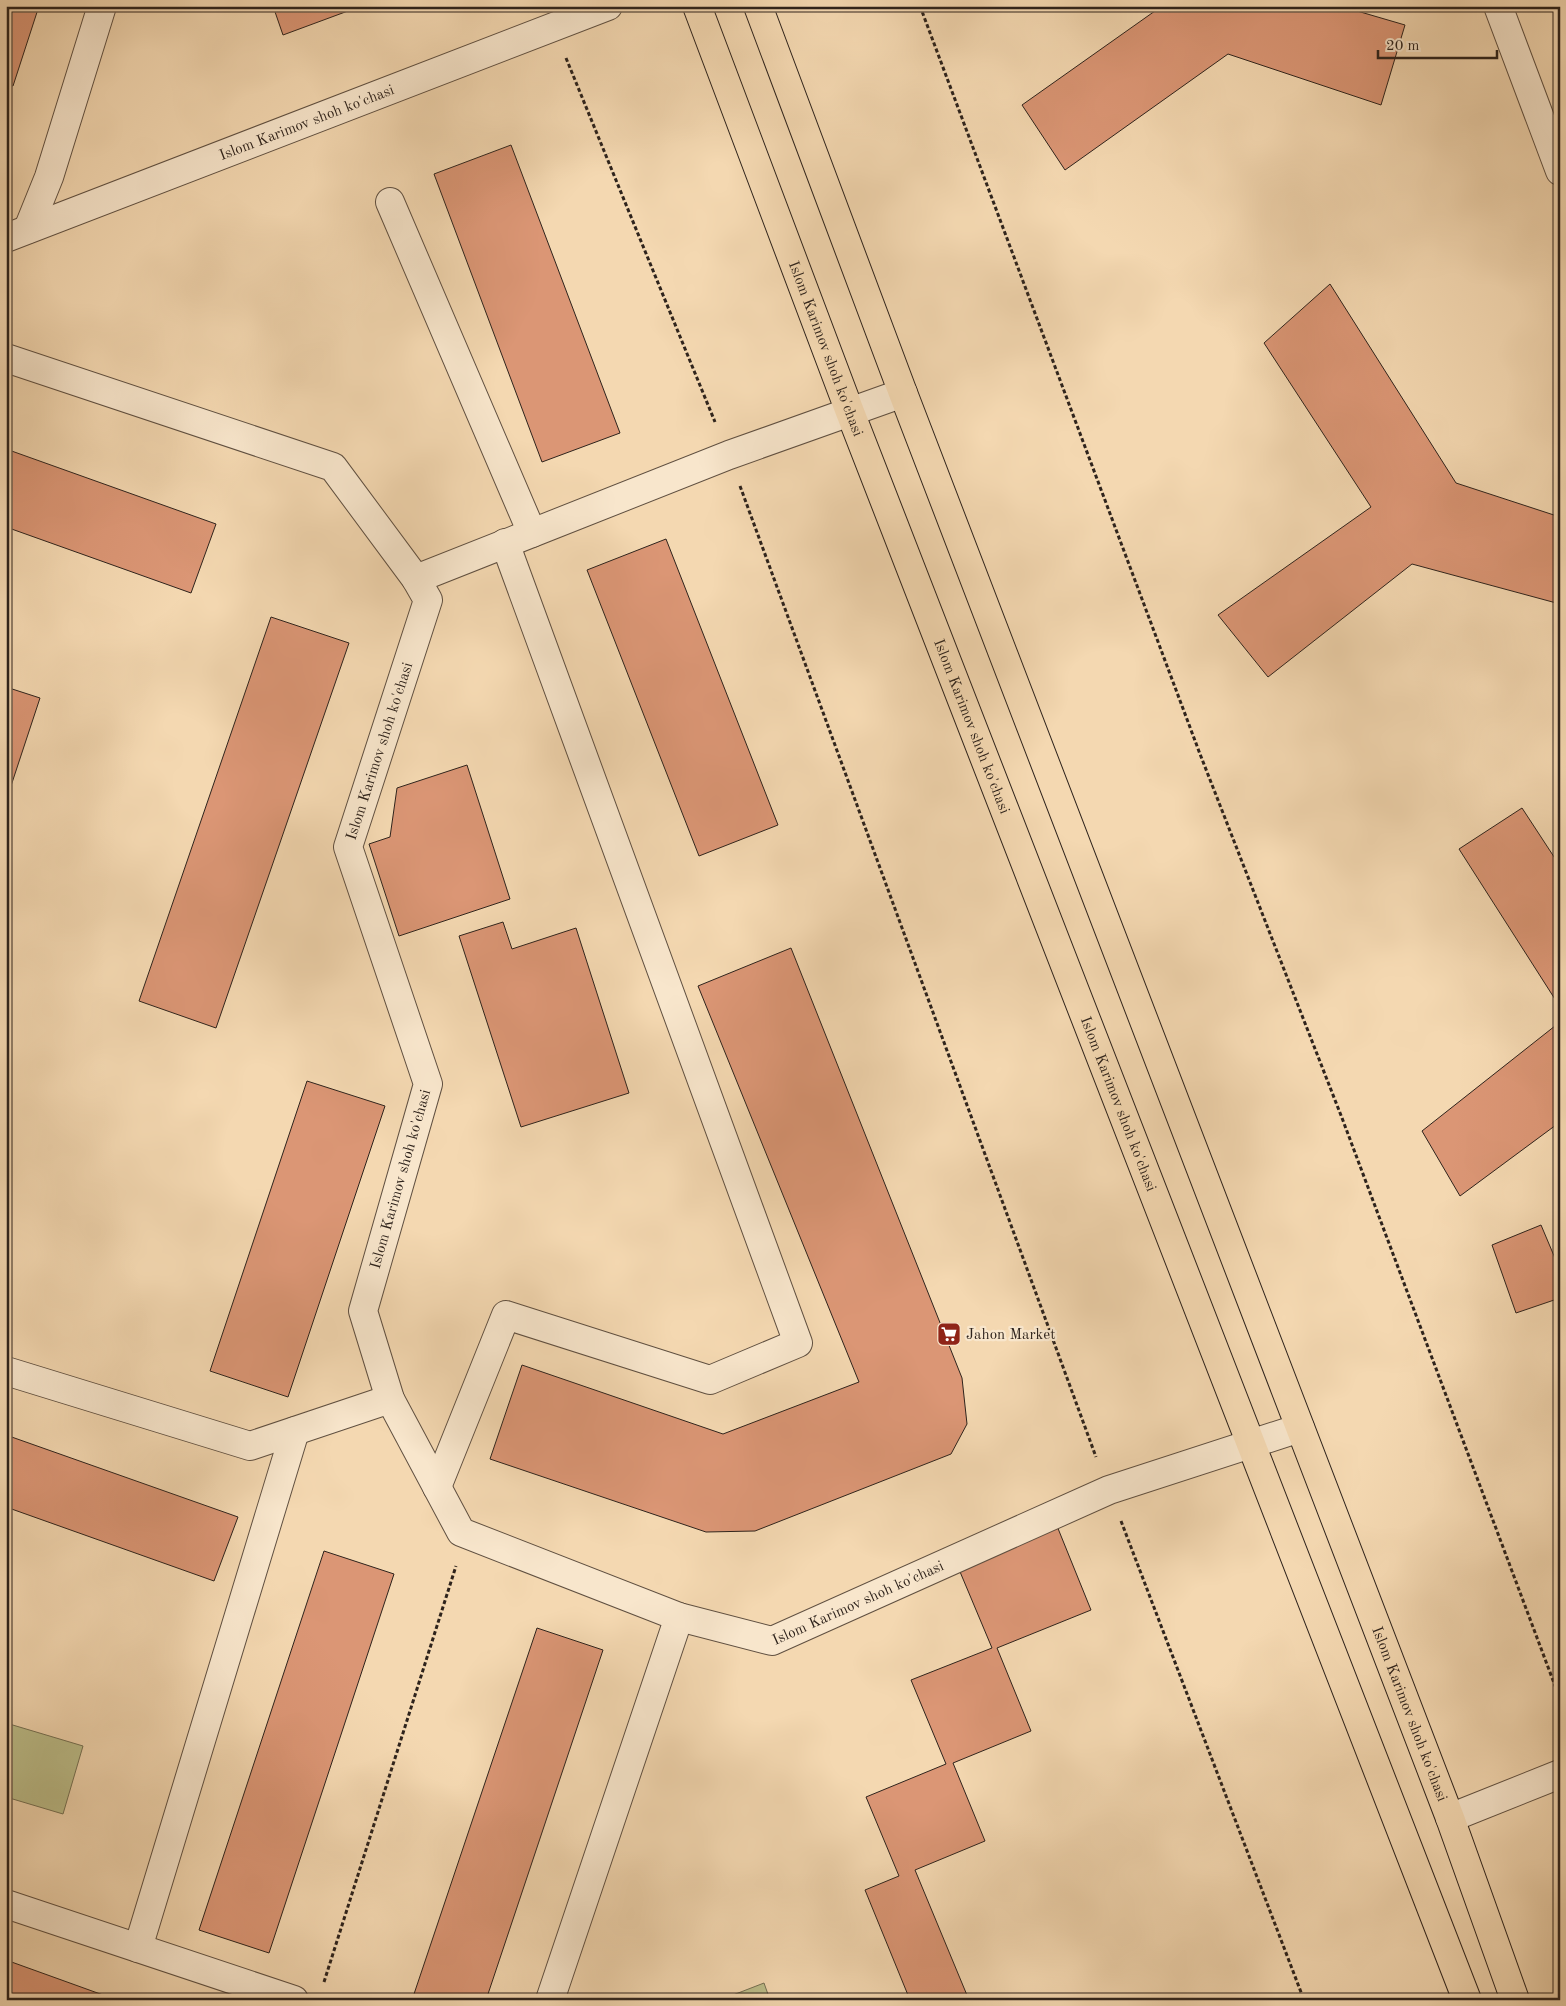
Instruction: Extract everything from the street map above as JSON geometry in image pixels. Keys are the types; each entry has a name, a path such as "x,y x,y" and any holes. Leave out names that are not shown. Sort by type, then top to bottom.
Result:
{"main road":[{"name":"Islom Karimov shoh ko'chasi","path":"697,6 850,412 1467,2000"},
{"name":"Islom Karimov shoh ko'chasi","path":"758,6 903,393 1450,1818 1515,2000"}],"street":[{"path":"17,234 49,177 102,6"},
{"name":"Islom Karimov shoh ko'chasi","path":"17,234 608,6"},
{"path":"1498,6 1560,171"},
{"path":"390,202 532,533"},
{"name":"Islom Karimov shoh ko'chasi","path":"6,358 333,467 416,579 428,600 348,847 428,1084 363,1311 390,1399 463,1533 679,1617 772,1640 1109,1490 1300,1428"},
{"path":"416,579 729,455 903,393"},
{"path":"437,1488 506,1315 710,1380 798,1343 505,543"},
{"path":"6,1371 250,1446 390,1399"},
{"path":"138,1948 295,1431"},
{"path":"550,2000 679,1617"},
{"path":"1450,1818 1560,1774"},
{"path":"6,1904 294,2000"}],"path":[{"path":"920,6 1200,754 1342,1118 1560,1699"},
{"path":"554,27 729,455 1109,1490 1304,2000"},
{"path":"322,1990 463,1533"}],"green space":[{"path":"6,1723 83,1746 63,1814 6,1797"},
{"path":"764,1983 770,2000 720,2000"}],"building":[{"path":"6,6 39,6 13,86 6,84"},
{"path":"273,6 355,6 356,8 283,35"},
{"path":"1162,6 1340,6 1405,25 1381,105 1228,54 1065,170 1022,105"},
{"path":"511,145 620,433 542,462 434,174"},
{"path":"1330,284 1456,483 1560,517 1560,604 1412,564 1268,677 1218,615 1371,507 1264,343"},
{"path":"6,449 216,524 191,593 6,527"},
{"path":"666,539 778,825 699,856 587,570"},
{"path":"271,617 349,643 216,1028 139,1001"},
{"path":"6,687 40,698 6,801"},
{"path":"467,765 510,899 399,936 369,844 390,837 397,788"},
{"path":"1522,808 1560,866 1560,1007 1459,849"},
{"path":"503,922 512,949 576,928 629,1093 521,1127 459,936"},
{"path":"791,948 962,1378 967,1424 951,1454 755,1531 706,1532 490,1459 522,1365 723,1434 859,1382 698,986"},
{"path":"1560,1022 1560,1122 1460,1196 1422,1131"},
{"path":"307,1081 385,1106 288,1397 210,1371"},
{"path":"1541,1225 1560,1270 1560,1298 1516,1313 1492,1245"},
{"path":"6,1435 238,1517 214,1581 6,1507"},
{"path":"1057,1526 1091,1610 997,1648 1031,1731 953,1763 985,1841 915,1870 969,2000 910,2000 865,1890 899,1876 866,1797 946,1764 911,1680 992,1648 958,1567"},
{"path":"324,1551 394,1574 269,1953 199,1930"},
{"path":"537,1628 603,1650 486,2000 421,2000 413,1997"},
{"path":"6,1960 117,2000 6,2000"}],"place":[{"name":"Jahon Market","path":"949,1334"}]}
